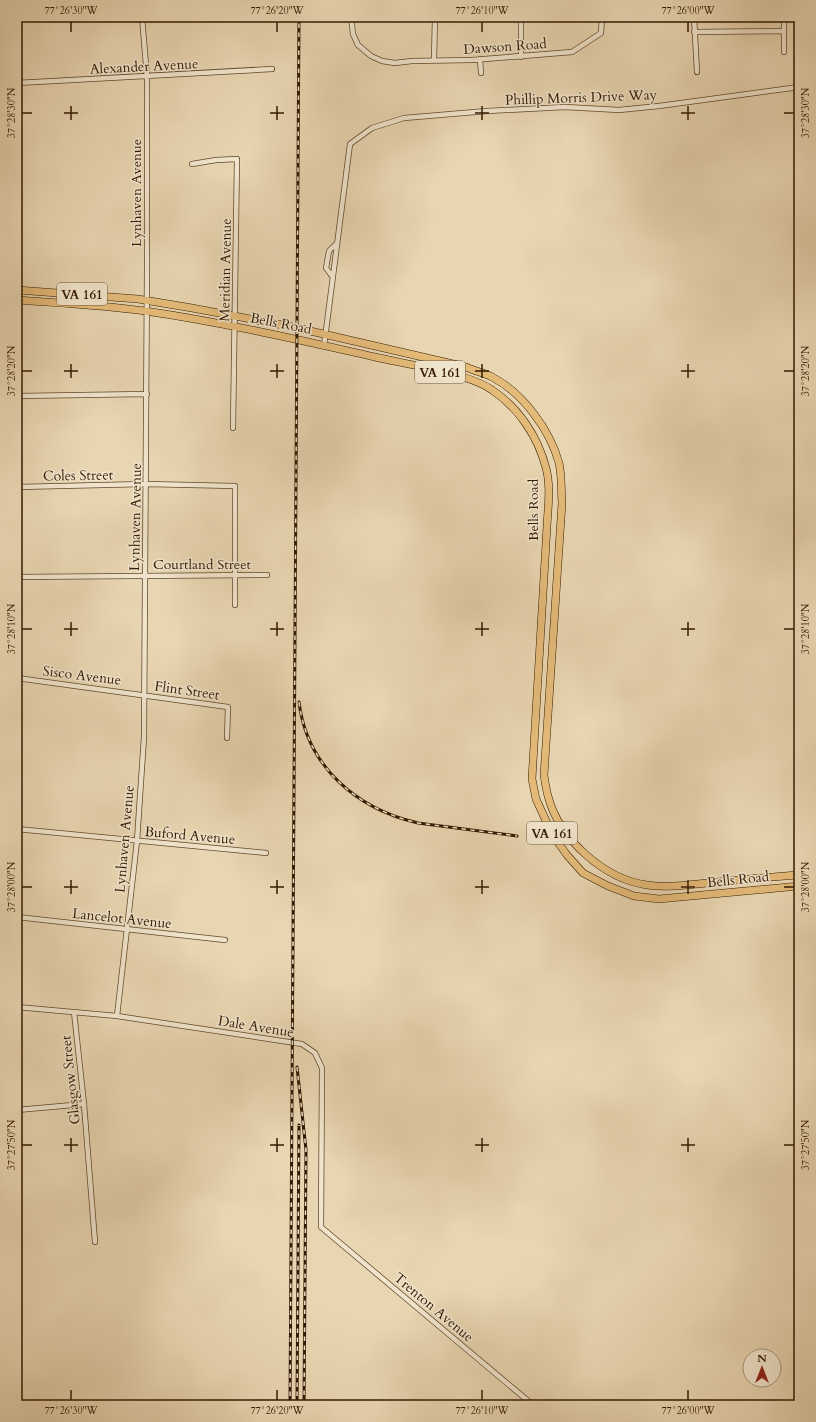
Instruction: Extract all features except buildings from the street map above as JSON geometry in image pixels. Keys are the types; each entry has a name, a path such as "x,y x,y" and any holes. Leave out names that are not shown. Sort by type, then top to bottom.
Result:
{"main road":[{"name":"Bells Road","path":"17,290 147,300 235,316 466,367 492,377 509,389 537,419 550,440 559,464 562,503 544,775 548,797 565,830 581,851 597,864 618,877 648,886 676,886 799,874"},
{"name":"Bells Road","path":"17,300 147,311 418,366 452,375 492,390 511,407 526,424 538,445 546,469 549,491 532,778 536,799 552,834 566,855 583,872 608,886 634,896 659,899 799,886"},
{"path":"418,366 421,357"},
{"path":"545,565 557,567"},
{"path":"535,725 547,726"},
{"path":"730,881 732,893"}],"street":[{"name":"Lynhaven Avenue","path":"117,1016 137,841 144,737 143,694 147,394 147,77 142,17"},
{"name":"Dawson Road","path":"351,17 353,34 358,45 370,56 382,61 395,63 521,57 572,52 601,33 602,17"},
{"path":"435,17 437,60"},
{"path":"521,17 521,57"},
{"path":"694,17 697,72"},
{"path":"784,17 784,52"},
{"path":"694,32 784,31"},
{"path":"480,59 481,73"},
{"name":"Alexander Avenue","path":"17,83 272,69"},
{"name":"Phillip Morris Drive Way","path":"324,346 332,276 326,268 329,252 336,244 350,144 372,128 404,118 460,113 565,108 619,110 653,107 799,87"},
{"name":"Meridian Avenue","path":"192,164 216,160 237,159 233,428"},
{"path":"17,396 147,394"},
{"name":"Coles Street","path":"17,487 146,484 236,486 236,575"},
{"path":"235,605 236,575"},
{"name":"Courtland Street","path":"17,577 267,575"},
{"name":"Sisco Avenue","path":"17,678 143,694"},
{"name":"Flint Street","path":"143,694 228,707 227,738"},
{"name":"Buford Avenue","path":"17,828 266,853"},
{"name":"Lancelot Avenue","path":"17,917 225,940"},
{"name":"Dale Avenue","path":"17,1007 117,1016 302,1044 315,1053 322,1068 321,1226"},
{"name":"Glasgow Street","path":"74,1012 84,1104 95,1242"},
{"path":"17,1110 84,1104"},
{"name":"Trenton Avenue","path":"321,1226 533,1405"}],"railway":[{"path":"290,1405 299,17"},
{"path":"299,702 304,725 312,746 324,765 339,782 356,796 375,807 418,823 517,836"},
{"path":"297,1067 306,1150 304,1405"},
{"path":"297,1405 299,1125"}]}
